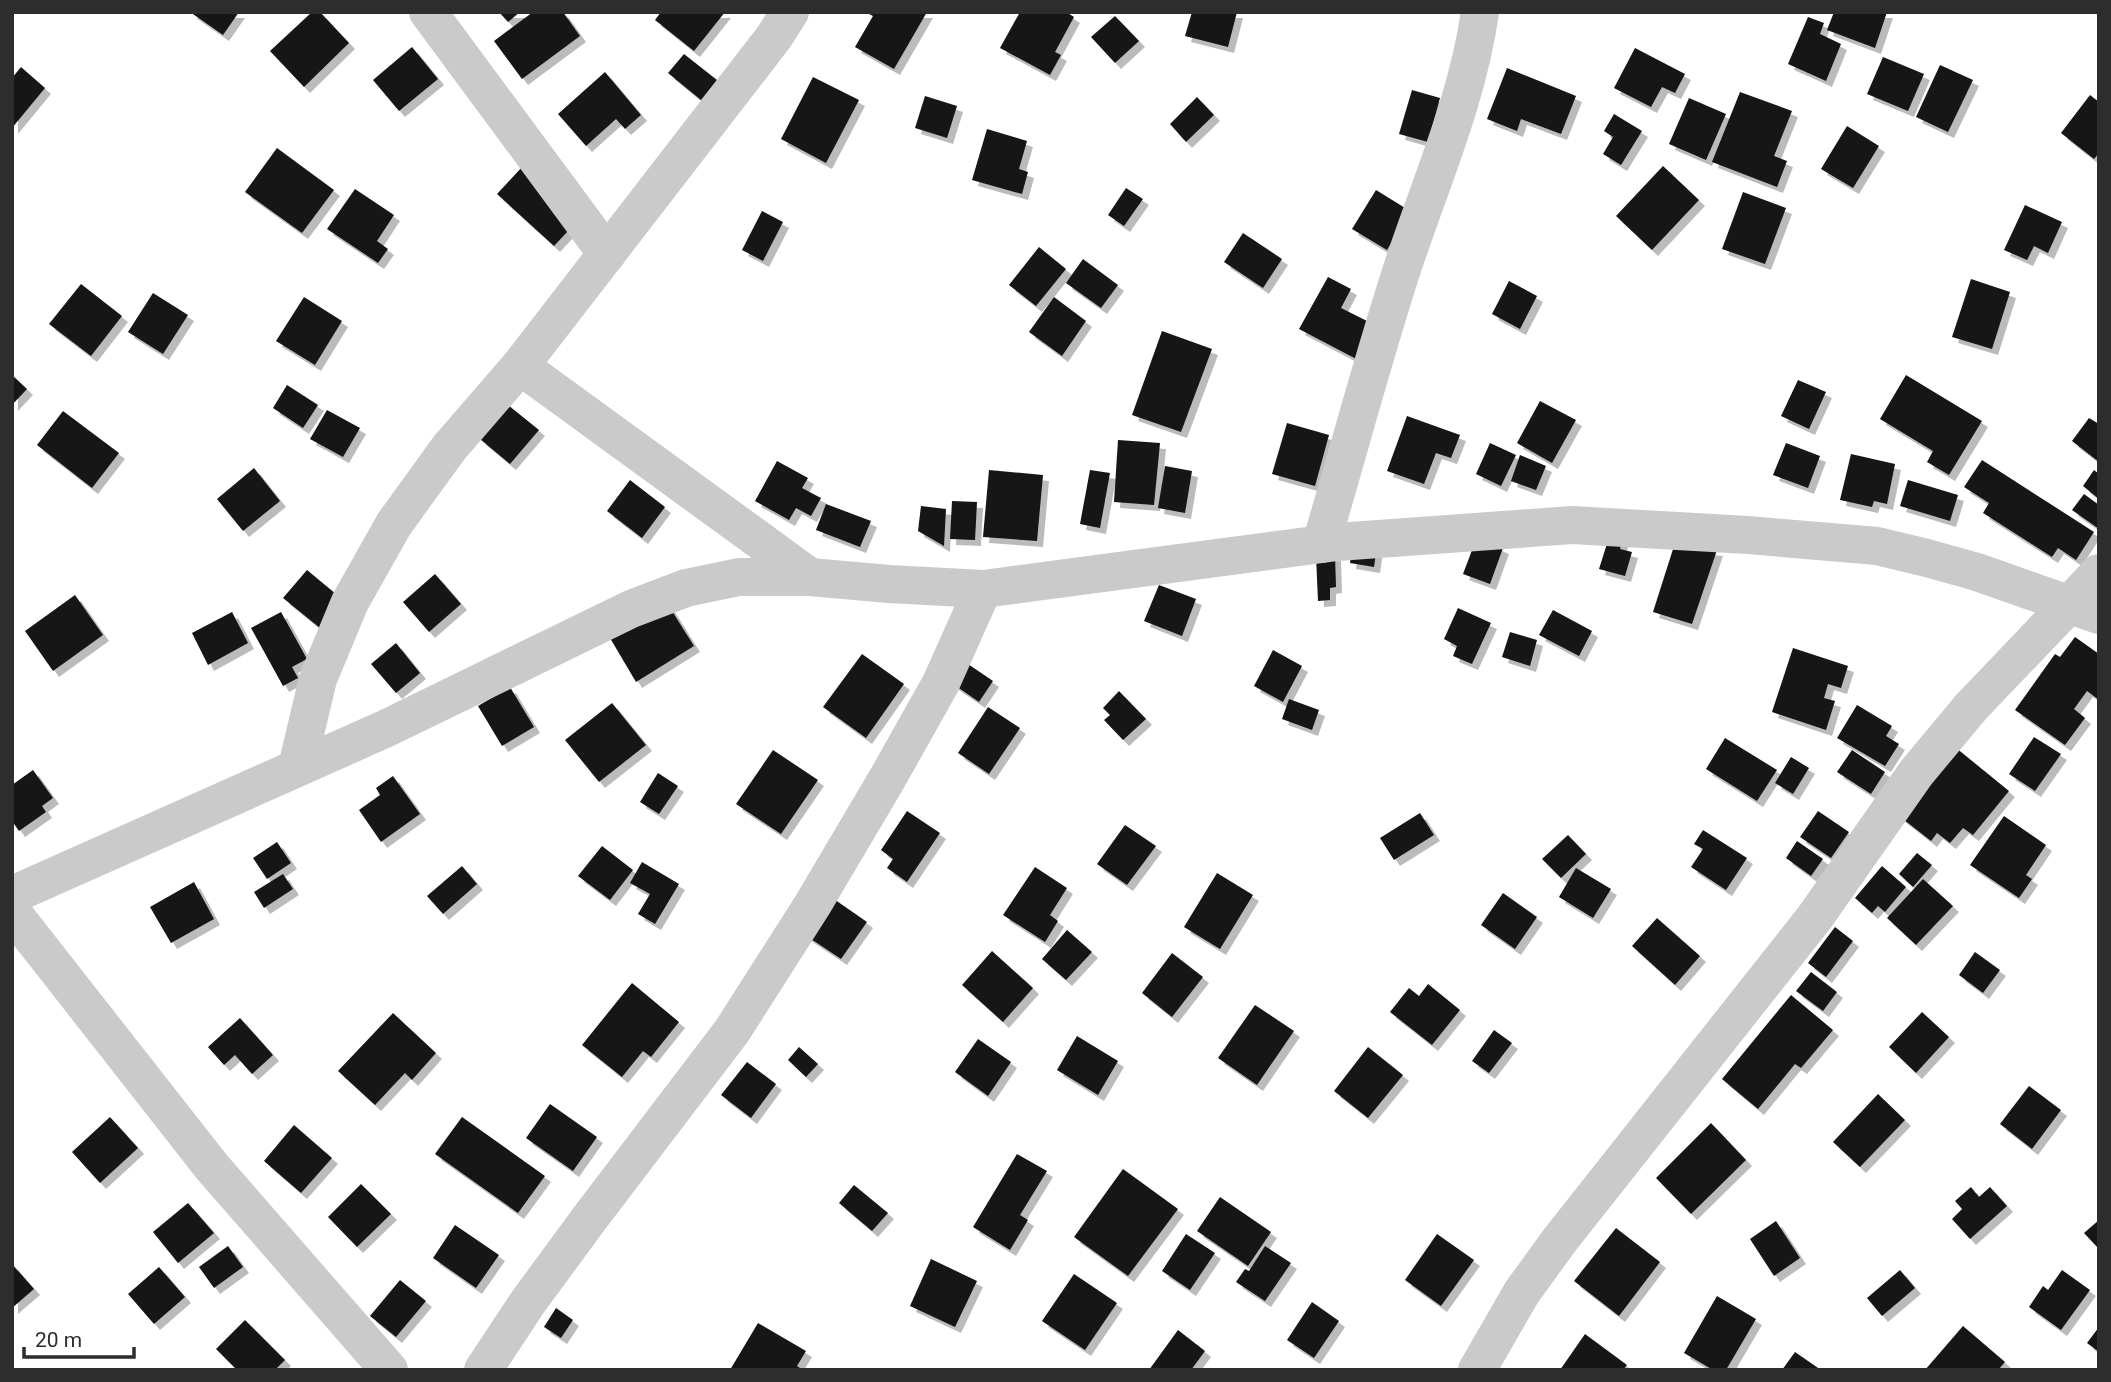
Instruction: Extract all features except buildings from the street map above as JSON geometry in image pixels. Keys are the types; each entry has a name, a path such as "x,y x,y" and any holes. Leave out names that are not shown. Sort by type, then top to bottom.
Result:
{"street":[{"path":"428,12 607,254"},
{"path":"297,768 318,679 350,602 402,513 449,448 520,366 607,254 774,37 790,12"},
{"path":"1321,544 1401,271 1455,115 1474,51 1480,12"},
{"path":"520,366 810,577"},
{"path":"12,895 387,728 631,609 686,588 739,577 810,577 984,589 1321,544 1572,525 1748,535 1877,546 1977,572 2083,610"},
{"path":"1477,1370 1522,1292 1559,1241 1815,917 1916,773 1971,707 2083,610 2099,573"},
{"path":"483,1370 528,1302 732,1031 813,904 887,779 941,683 984,589"},
{"path":"12,912 212,1167 389,1370"}]}
